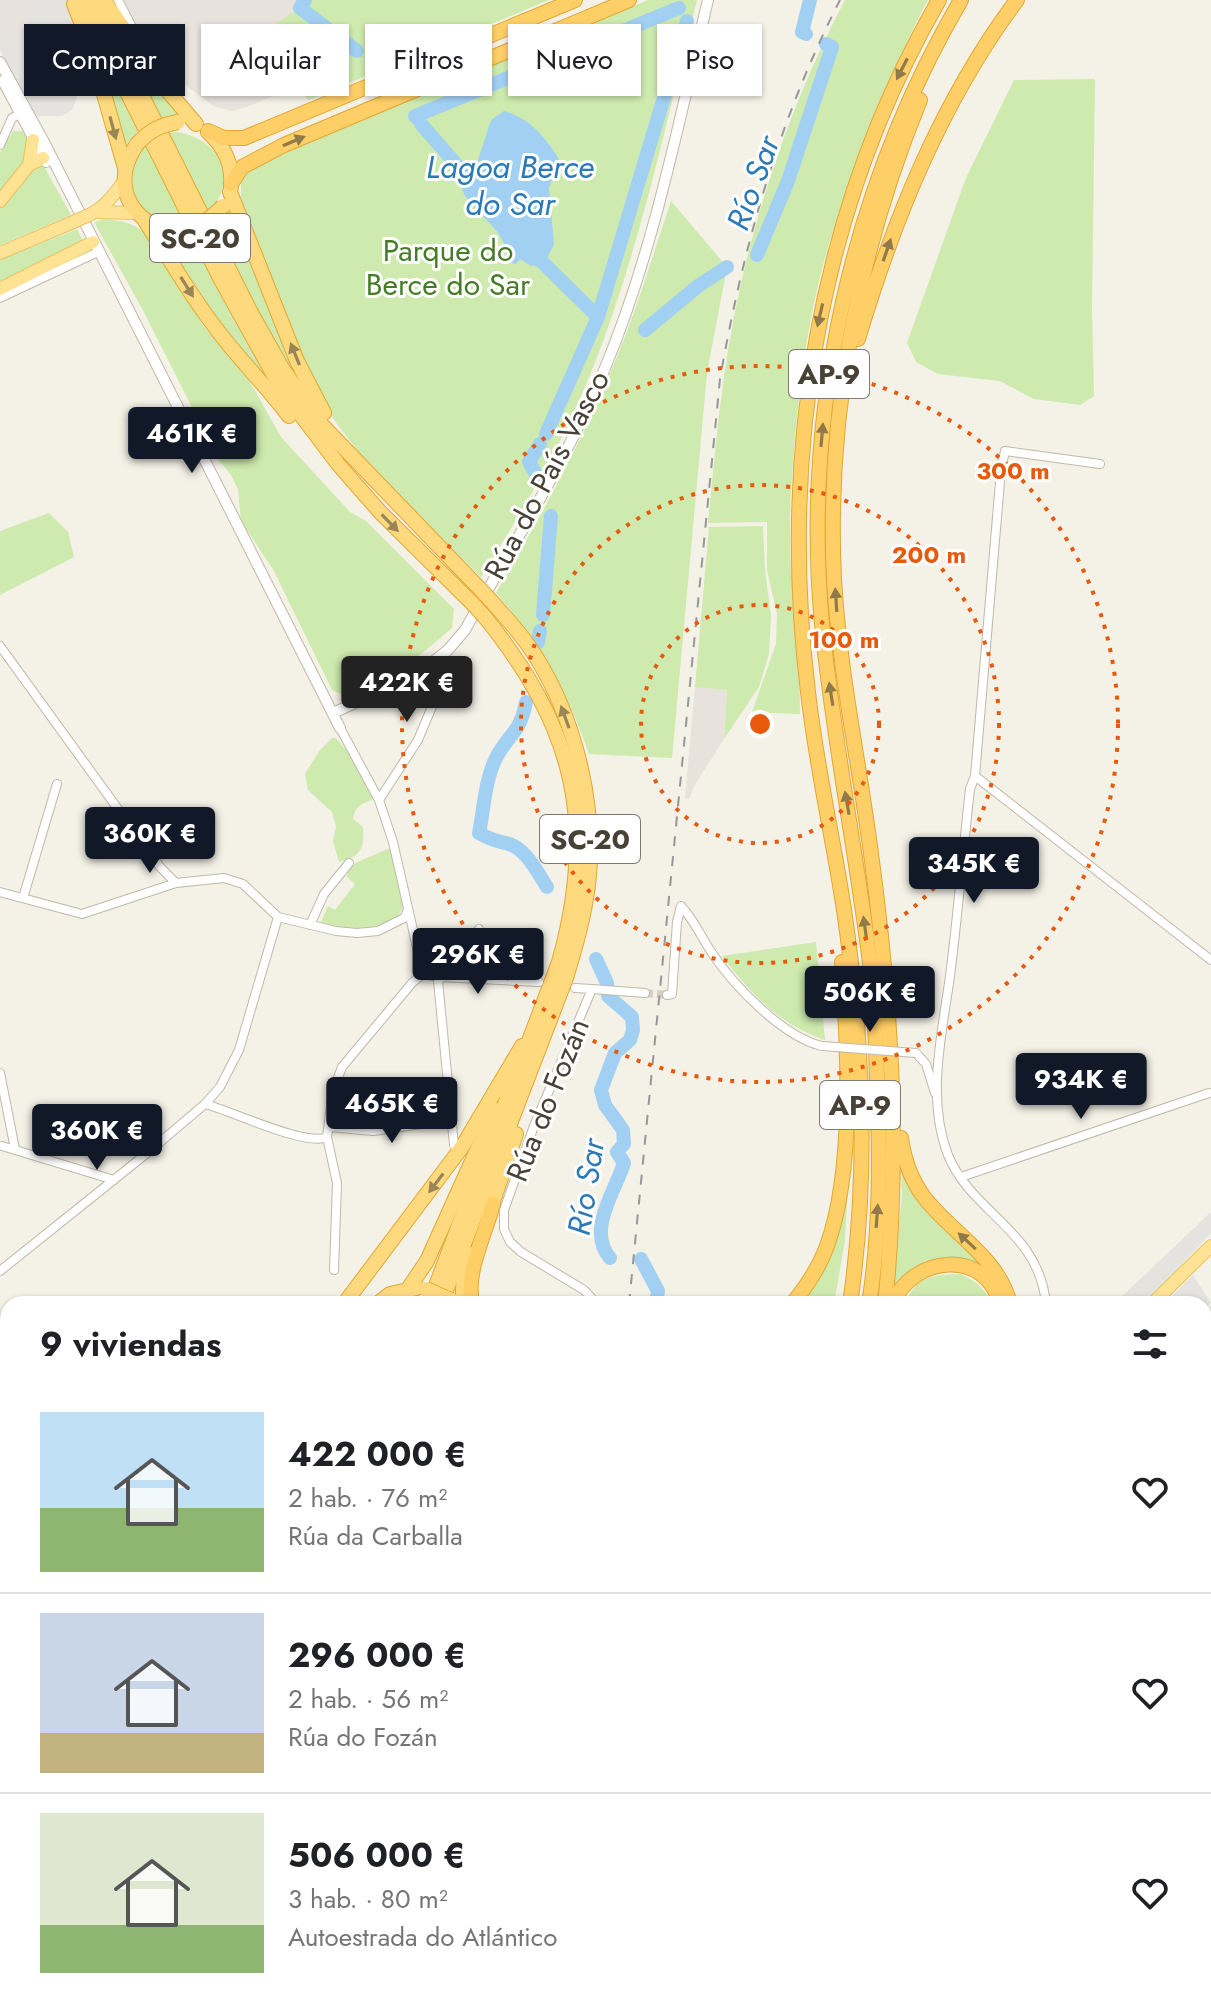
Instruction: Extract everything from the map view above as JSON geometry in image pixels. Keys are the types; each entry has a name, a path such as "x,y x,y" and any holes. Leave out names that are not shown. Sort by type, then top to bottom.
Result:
{"highway":[{"path":"72,0 90,45 124,174 127,198 226,341 262,380 306,438 338,464"},
{"name":"SC-20","path":"81,0 257,347 293,405 338,464 409,543 472,603 515,654 546,707 563,752 575,803 577,863 571,913 559,962 427,1296"},
{"name":"SC-20","path":"94,0 250,311 282,368 322,425 480,589 528,645 558,697 583,780 590,839 587,887 577,940 455,1296"},
{"path":"104,0 156,77 202,128 220,143 227,155 230,188 308,387 363,469"},
{"path":"124,174 137,144 148,132 163,125 178,122 224,138 244,138 575,0"},
{"path":"140,217 159,229 174,232 198,227 223,206 242,167 273,150 629,0"},
{"name":"AP-9","path":"851,1296 861,1173 854,983 808,694 800,608 797,552 803,429 816,332 852,197 894,85 939,0"},
{"name":"AP-9","path":"870,1296 878,1177 875,1030 871,967 822,621 818,505 822,435 834,342 870,203 896,131 930,55 961,0"},
{"path":"885,1296 894,1148 890,1036 870,844 843,676 837,618 834,520 838,433 846,360 873,236 902,143 924,89 970,0"},
{"path":"838,433 863,321 917,176 954,97 1017,0"},
{"path":"798,1296 814,1274 827,1246 842,1174 847,1114 846,1035 838,926 844,907"},
{"path":"408,1289 427,1261 534,1014 543,1008"},
{"path":"890,1036 895,1042 898,1111 904,1156 912,1178 931,1205 997,1273 1007,1296"},
{"path":"350,1296 462,1147 522,1046"},
{"path":"471,1296 472,1275 498,1207 525,1107 524,1090"},
{"path":"456,1296 498,1207"},
{"path":"896,1296 912,1276 922,1270 948,1264 980,1274 993,1287 997,1296"},
{"path":"387,1296 408,1289 427,1296"}],"main road":[{"path":"29,165 34,136"},
{"path":"0,201 29,165 43,158"},
{"path":"0,253 92,213 113,196 124,174"},
{"path":"92,213 140,217"},
{"path":"0,289 95,247"},
{"path":"1160,1296 1211,1246"}],"street":[{"path":"118,0 130,24"},
{"name":"Rúa do País Vasco","path":"332,713 416,675 448,650 465,630 562,460 605,368 658,214 708,0"},
{"path":"0,62 13,123 0,145"},
{"path":"6,83 43,158 75,208"},
{"path":"13,123 34,136 62,178 379,800 393,842 423,974 342,1067 333,1091 327,1137 337,1183 334,1270"},
{"path":"43,158 48,159 62,178"},
{"path":"0,298 95,247"},
{"path":"935,1093 970,789 975,776 986,620 1005,451 1100,464"},
{"path":"0,646 160,867 176,883"},
{"path":"379,800 418,740 451,661"},
{"path":"324,696 340,704 352,704"},
{"path":"340,728 352,704"},
{"path":"975,776 1211,960"},
{"path":"23,898 57,784"},
{"path":"310,925 324,894 349,863"},
{"path":"0,892 82,914 176,883 224,878 243,884 278,917 346,933 368,933 390,926 404,918 407,912"},
{"path":"667,995 672,994 681,906 693,919 713,954 745,992 767,1014 811,1044 916,1053 926,1064 948,1154 961,1177 1026,1248 1039,1272 1044,1296"},
{"path":"0,1271 114,1180 215,1093 229,1073 239,1050 278,917"},
{"path":"454,1145 440,977 471,946 479,929"},
{"name":"Rúa do Fozán","path":"423,974 539,982"},
{"name":"Rúa do Fozán","path":"575,988 645,993"},
{"name":"Rúa do Fozán","path":"498,1207 596,989"},
{"path":"0,1073 15,1149"},
{"path":"215,1093 226,1109"},
{"path":"961,1177 1209,1093"},
{"path":"205,1104 301,1137 315,1140 327,1137"},
{"path":"330,1127 373,1131 452,1123"},
{"path":"2,1146 114,1180"},
{"path":"498,1207 510,1242 590,1296"}],"shaded area":[{"path":"0,0 496,0 440,24 365,24 365,56 349,63 349,24 201,24 201,96 273,96 232,111 215,107 185,85 185,24 24,24 24,96 32,96 25,99 0,50"},
{"path":"22,0 59,0 69,24 35,24"},
{"path":"0,29 24,75 24,96 77,96 72,110 62,116 34,116 0,50"},
{"path":"695,687 727,690 724,739 689,799 685,798"},
{"path":"1211,1212 1211,1233 1152,1296 1122,1296"},
{"path":"1193,1275 1206,1296 1172,1296"}],"green space":[{"path":"305,0 549,0 491,24 365,24 365,76 349,83 349,24 275,24 300,8"},
{"name":"Parque do Berce do Sar","path":"648,0 697,0 691,24 657,24 657,96 673,96 641,221 607,331 563,435 481,577 371,466 316,392 241,205 241,181 256,164 419,96 492,96 492,65 508,59 508,96 641,96 641,24 591,24"},
{"path":"845,0 928,0 902,54 846,193 813,306 796,424 790,513 800,714 752,712 776,644 777,614 767,570 767,522 708,523 722,395 742,280 768,183 803,90"},
{"path":"1095,79 1094,396 1080,405 1034,399 1000,381 938,374 916,362 907,343 966,178 1014,80"},
{"path":"110,96 121,96 138,131 124,147"},
{"path":"148,96 167,96 182,116 159,119"},
{"path":"13,131 21,131 27,136 71,215 0,245 0,153"},
{"path":"175,132 203,142 221,162 223,187 207,213 167,133"},
{"path":"146,142 185,224 154,218 136,198 132,185 133,171 137,156"},
{"path":"671,201 727,267 707,373 672,758 589,754 572,710 551,669 526,630 496,593 562,475 606,383 633,315"},
{"path":"231,208 297,378 265,327 215,227"},
{"path":"106,219 128,223 148,236 204,327 249,380 281,437 350,512 366,521 454,609 452,628 402,668 345,696 332,690 274,571 241,521 238,489 231,475 218,459 145,314 94,222"},
{"path":"77,229 83,241 0,284 0,260"},
{"path":"193,238 271,388 222,325 164,239"},
{"path":"49,513 68,532 74,557 0,595 0,531"},
{"path":"763,526 771,616 769,654 759,687 724,739 727,690 695,687 709,527"},
{"path":"336,738 348,752 373,794 372,800 359,806 353,819 363,827 360,850 339,862 333,841 336,827 332,812 308,790 305,774 320,750"},
{"path":"390,848 403,898 399,914 391,921 369,928 323,924 321,922 328,906 335,910 355,884 346,876 353,864"},
{"path":"816,942 825,1040 780,1017 744,983 722,956"},
{"path":"901,1162 908,1185 923,1205 979,1262 975,1265 951,1258 930,1261 911,1271 893,1288 902,1195"},
{"path":"849,1166 845,1240 835,1296 805,1296 820,1273 837,1221"},
{"path":"960,1274 971,1279 987,1296 910,1296 920,1282"}],"water":[{"name":"Lagoa Berce do Sar","path":"504,111 522,118 536,129 559,159 549,188 554,244 544,264 531,266 520,259 516,264 507,261 500,236 469,201 458,182 457,166 472,167 477,163 491,120"}],"waterway":[{"path":"305,0 300,8 357,51"},
{"name":"Río Sar","path":"806,34 802,32 810,0"},
{"path":"418,119 415,116 679,8"},
{"path":"546,434 598,317 687,21"},
{"name":"Río Sar","path":"757,255 788,181 832,47 826,44"},
{"name":"Río Sar","path":"421,124 470,180"},
{"name":"Río Sar","path":"530,250 598,317"},
{"name":"Río Sar","path":"645,330 698,286 727,267"},
{"name":"Río Sar","path":"537,476 529,462 540,444"},
{"name":"Río Sar","path":"543,615 551,516"},
{"name":"Río Sar","path":"538,642 540,631"},
{"name":"Río Sar","path":"526,702 517,727 492,767 479,833 521,851 547,887"},
{"name":"Río Sar","path":"596,959 607,983 608,996 632,1017 633,1030 630,1040 615,1053 601,1090 605,1105 623,1130 624,1144 617,1152 624,1163 602,1223 603,1247 610,1258"},
{"name":"Río Sar","path":"641,1259 658,1291 657,1296"}],"tunnel":[{"path":"645,993 667,995"}],"railway":[{"path":"630,1296 720,379 752,232 781,137 818,45 840,0"}]}
